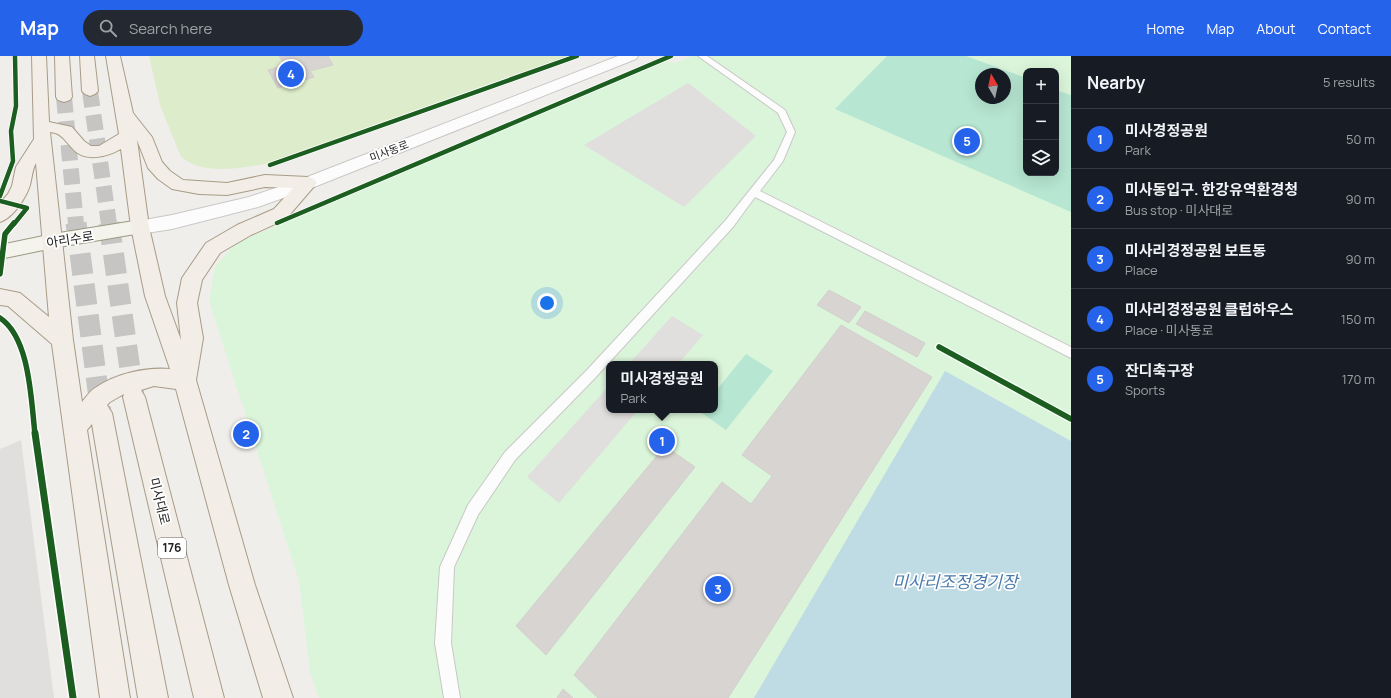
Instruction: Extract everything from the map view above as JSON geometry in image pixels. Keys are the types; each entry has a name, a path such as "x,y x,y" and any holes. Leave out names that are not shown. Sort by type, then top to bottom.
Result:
{"main road":[{"path":"39,56 42,133 62,340 115,698"},
{"path":"62,56 64,98"},
{"path":"87,56 90,91"},
{"path":"113,56 128,136 140,227 155,296 185,380 242,585 278,698"},
{"path":"124,114 144,137 154,164 164,175 178,185 199,188 227,189 265,181 308,183"},
{"path":"42,133 64,130 74,138 80,148 86,151 95,152 117,145 128,136"},
{"path":"0,216 15,198 21,186 25,167 42,133"},
{"path":"185,380 192,338 187,303 192,278 213,248 244,230 280,214 308,183"},
{"name":"아리수로","path":"0,252 53,241 140,227"},
{"path":"0,297 13,299 62,340"},
{"path":"75,427 102,395 120,385 154,377 185,380"},
{"name":"미사대로","path":"134,397 210,698"},
{"path":"101,413 153,698"}],"street":[{"name":"미사동로","path":"140,227 172,222 252,203 308,183 631,56"}],"lane":[{"path":"452,698 443,643 447,567 473,510 510,456 591,374 729,224 778,161 791,132 782,112 702,56"},
{"path":"754,192 1071,353"}],"green space":[{"path":"149,56 569,56 270,163 242,168 212,169 193,164 181,157 160,105"},
{"path":"692,56 1071,56 1071,698 319,698 310,672 299,581 209,301 215,267 236,243 664,61 675,63"},
{"path":"887,56 966,56 999,68 975,68 975,104 1011,104 1011,72 1023,77 1023,176 1059,176 1059,91 1071,95 1071,212 835,109"},
{"path":"746,354 773,371 726,430 702,413 718,413 718,388"}],"shaded area":[{"path":"688,83 756,136 684,207 584,145"},
{"path":"672,316 703,335 681,361 632,361"},
{"path":"606,389 606,413 635,413 559,503 527,477"},
{"path":"21,440 54,698 0,698 0,449"}],"water":[{"name":"미사리조정경기장","path":"945,371 1071,441 1071,698 754,698"}],"building":[{"path":"279,56 328,56 333,65 310,71 314,77 278,88 268,70 285,65"},
{"path":"829,290 861,307 849,323 817,305"},
{"path":"865,311 925,343 917,357 856,324"},
{"path":"841,325 932,377 728,698 598,698 574,675 722,482 751,504 772,476 742,455"},
{"path":"665,446 695,467 546,655 516,626"},
{"path":"563,689 573,698 557,698"}],"tunnel":[{"path":"90,91 109,224"},
{"path":"64,97 76,224"},
{"path":"76,223 101,413"},
{"path":"109,223 134,397"}],"cycle path":[{"path":"0,196 13,161 11,131 16,106 15,56"},
{"path":"270,165 577,56"},
{"path":"277,223 671,56"},
{"path":"0,201 27,208 5,234 0,274"},
{"path":"0,318 10,326 17,336 25,361 73,698"},
{"path":"939,347 1071,419"}],"place":[{"name":"미사리경정공원 클럽하우스","path":"291,74"},
{"name":"잔디축구장","path":"967,141"},
{"name":"미사동입구. 한강유역환경청","path":"246,434"},
{"name":"미사경정공원","path":"662,441"},
{"name":"미사리경정공원 보트동","path":"718,589"}]}
